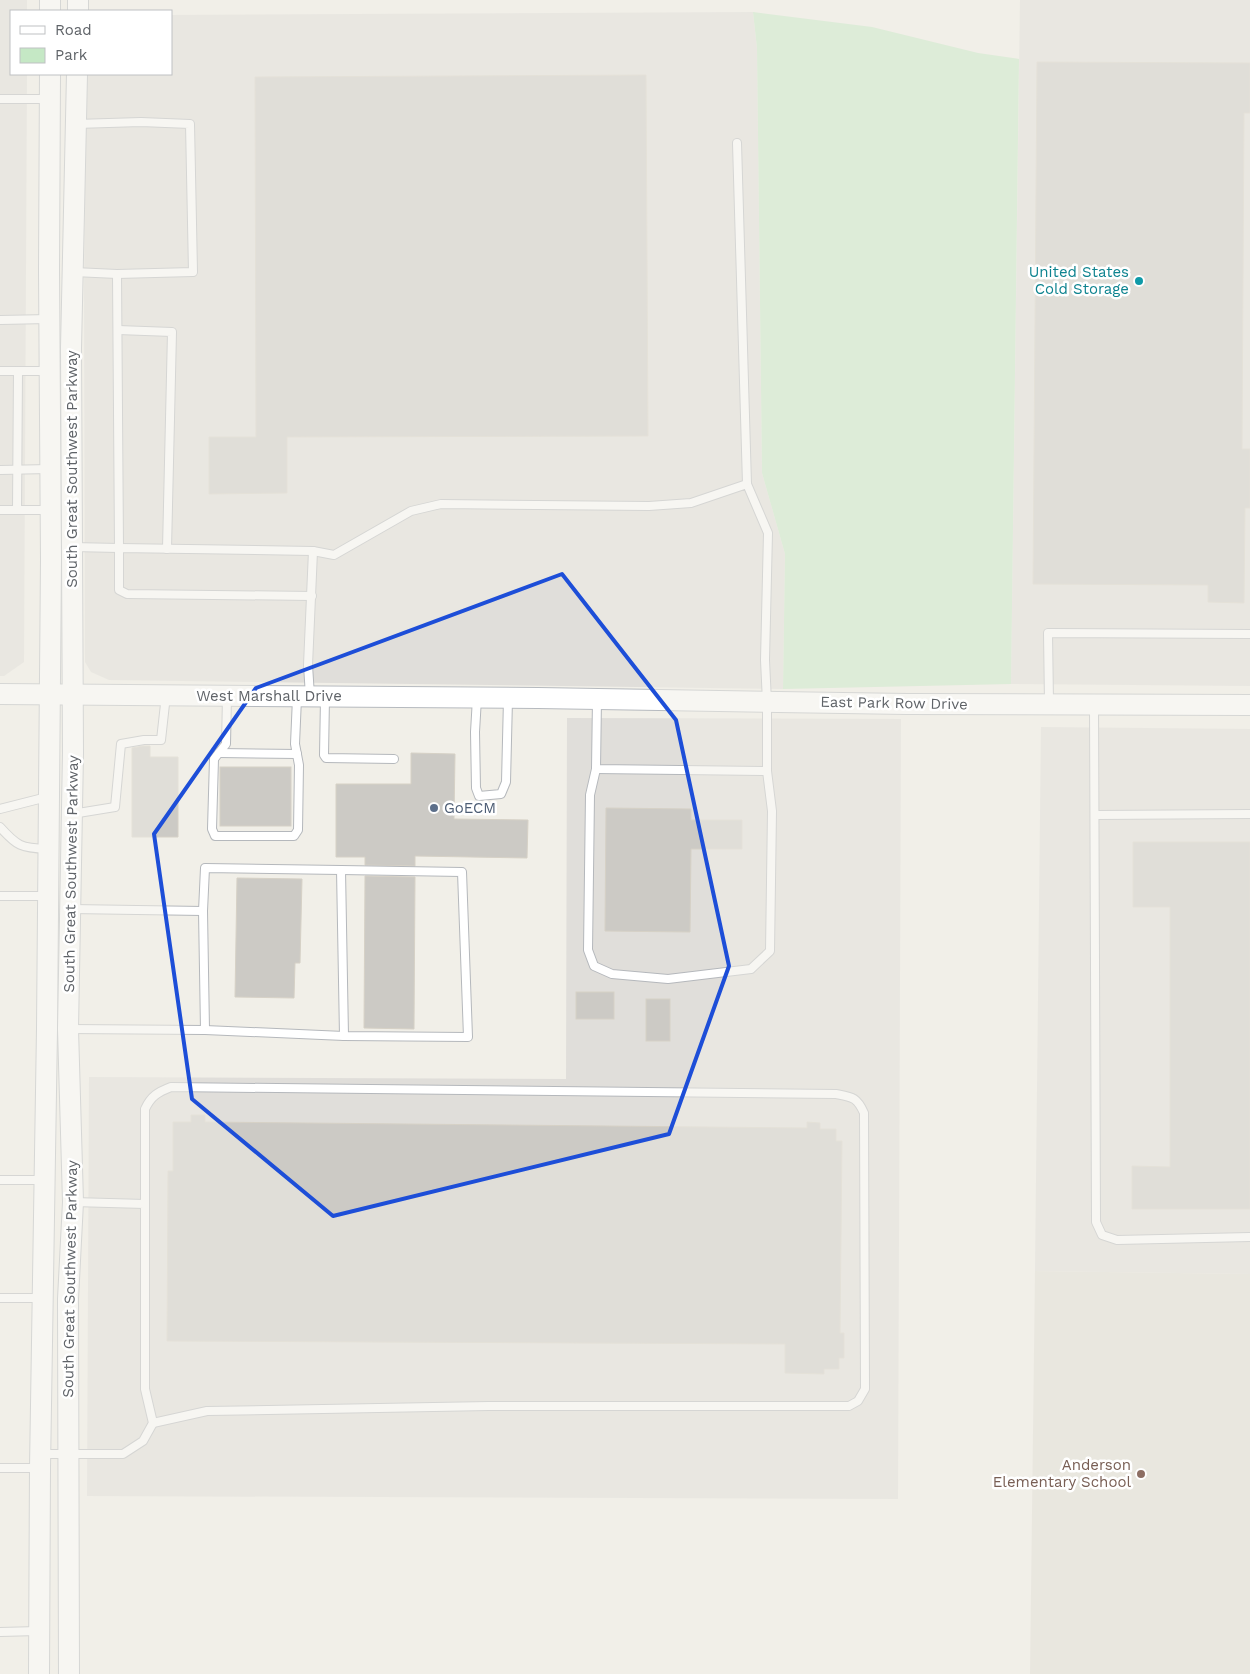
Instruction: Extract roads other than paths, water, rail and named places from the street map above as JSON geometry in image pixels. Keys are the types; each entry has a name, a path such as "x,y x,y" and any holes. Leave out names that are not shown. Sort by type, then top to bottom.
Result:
{"main road":[{"name":"South Great Southwest Parkway","path":"39,1674 50,694 50,75"},
{"name":"South Great Southwest Parkway","path":"69,1674 68,1299 73,1202 68,1029 73,695 71,358 77,75"},
{"path":"49,271 72,272"},
{"name":"West Marshall Drive","path":"0,694 538,698"},
{"name":"East Park Row Drive","path":"538,698 1048,705 1250,705"},
{"path":"47,1029 68,1029"},
{"path":"43,1298 68,1299"}],"lane":[{"path":"0,98 50,100"},
{"path":"72,272 117,274 192,272 190,124 141,122 75,124"},
{"path":"597,699 596,769 590,795 588,950 594,966 612,974 668,979 751,969 770,950 772,811 767,771 768,533 747,484 737,143"},
{"path":"117,274 119,590 127,594 312,596"},
{"path":"0,320 49,319"},
{"path":"118,330 172,332 167,549"},
{"path":"0,371 50,371"},
{"path":"17,510 18,371"},
{"path":"0,470 50,469"},
{"path":"72,547 313,551 334,555 411,511 441,504 649,506 692,504 747,484"},
{"path":"0,510 51,510"},
{"path":"313,551 308,665 311,696 324,755 326,758 394,759"},
{"path":"1048,705 1048,633 1250,634"},
{"path":"72,814 115,807 120,744 144,740 161,740 166,695"},
{"path":"227,696 226,744 214,759 212,829 215,836 294,836 298,830 299,764 295,744 311,696"},
{"path":"477,697 475,732 476,788 479,796 501,794 506,782 508,698"},
{"path":"1094,705 1096,1222 1102,1235 1117,1240 1250,1237"},
{"path":"219,753 297,754"},
{"path":"596,769 767,771"},
{"path":"0,809 49,797"},
{"path":"1095,815 1250,814"},
{"path":"0,826 18,845 27,848 48,849"},
{"path":"68,1029 205,1030 344,1036 468,1037 462,872 205,868 205,1030"},
{"path":"341,870 344,1036"},
{"path":"0,896 48,896"},
{"path":"71,908 204,911"},
{"path":"0,1468 69,1454 123,1454 143,1441 153,1423 145,1390 145,1109 149,1100 159,1091 171,1087 836,1094 852,1097 860,1104 864,1113 865,1390 858,1401 849,1406 489,1406 217,1410 153,1423"},
{"path":"0,1180 44,1180"},
{"path":"73,1202 145,1204"},
{"path":"0,1298 43,1298"},
{"path":"0,1632 40,1631"}],"place":[{"name":"United States Cold Storage","path":"1139,281"},
{"name":"GoECM","path":"434,808"},
{"name":"Anderson Elementary School","path":"1141,1474"}]}
